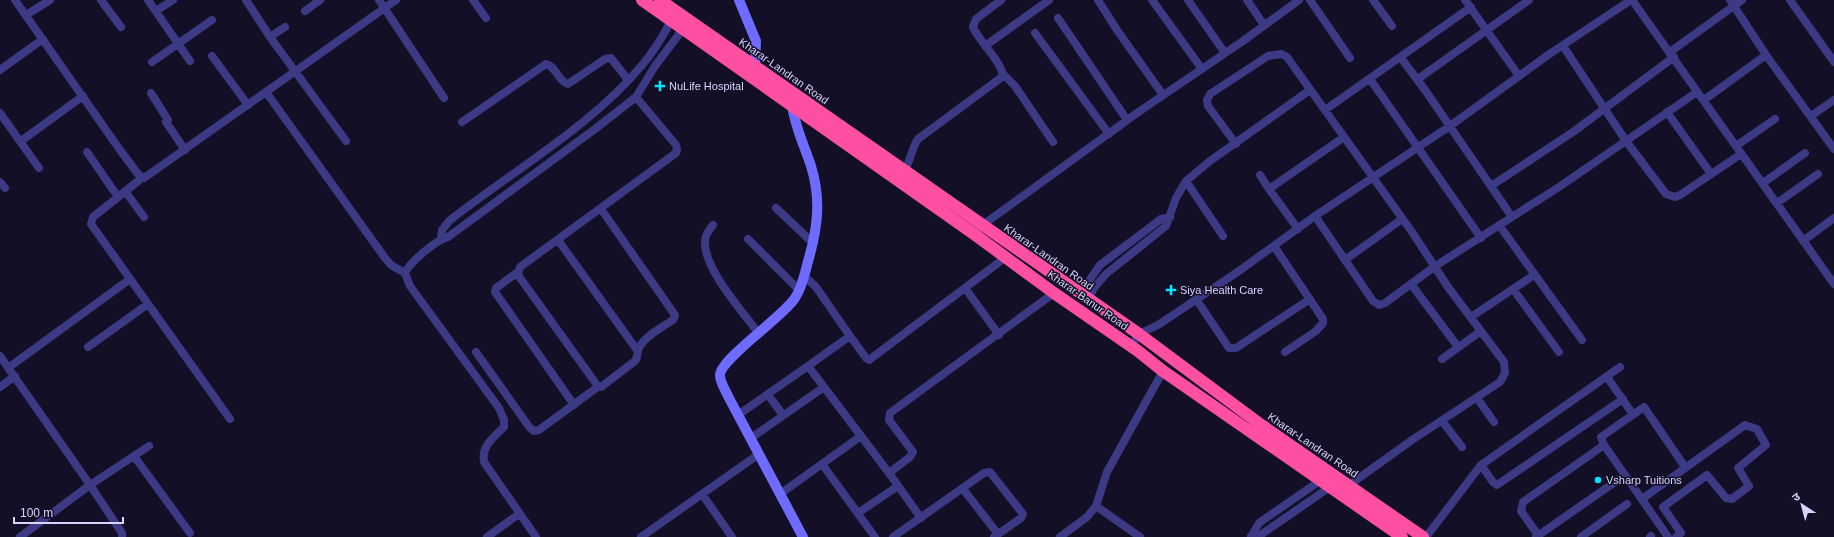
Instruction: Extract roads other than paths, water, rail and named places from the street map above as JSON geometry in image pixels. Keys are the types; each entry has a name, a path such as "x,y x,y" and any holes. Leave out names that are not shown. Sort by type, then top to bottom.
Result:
{"highway":[{"name":"Kharar-Banur Road","path":"642,0 683,29 696,32 978,230 1006,257 1054,293 1131,346 1163,371 1402,537"},
{"name":"Kharar-Landran Road","path":"660,0 696,32 755,67 795,101 904,171 978,230 1084,296 1139,334 1260,424 1349,484 1423,537"}],"street":[{"path":"16,0 142,178"},
{"path":"26,15 50,0"},
{"path":"101,0 121,27"},
{"path":"148,0 190,61"},
{"path":"156,11 173,0"},
{"path":"246,0 270,37 346,141"},
{"path":"305,11 320,0"},
{"path":"379,0 444,98"},
{"path":"230,419 90,222 93,217 142,178 149,176 396,0"},
{"path":"473,0 486,18"},
{"path":"738,0 756,41 755,67"},
{"path":"1001,0 981,14 974,22 975,32 1004,74 1015,86 1053,142"},
{"path":"985,46 1049,0"},
{"path":"1098,0 1116,30 1163,95"},
{"path":"1152,0 1202,68"},
{"path":"1188,0 1225,53"},
{"path":"1247,0 1264,25"},
{"path":"978,230 1127,120 1299,0"},
{"path":"1310,0 1350,58"},
{"path":"1373,0 1392,26"},
{"path":"1465,0 1519,76"},
{"path":"1418,79 1529,0"},
{"path":"1131,346 1139,334 1158,325 1274,246 1315,216 1450,126 1519,76 1631,0 1672,54 1803,241 1833,279"},
{"path":"1491,186 1540,154 1605,108 1732,3 1742,0"},
{"path":"1790,0 1834,62"},
{"path":"1732,3 1766,55 1834,148"},
{"path":"1325,110 1401,58 1471,7"},
{"path":"1058,18 1127,120"},
{"path":"152,62 212,20"},
{"path":"441,238 442,230 449,221 558,141 592,113 628,80 654,50 671,21"},
{"path":"270,37 285,27"},
{"path":"405,273 410,265 441,238 454,232 595,129 636,97 655,66 683,29"},
{"path":"1034,33 1109,134"},
{"path":"0,70 43,39"},
{"path":"1563,46 1626,141 1662,190 1670,196 1680,195 1741,154"},
{"path":"1236,144 1208,106 1207,100 1210,94 1238,74 1276,54 1287,57 1470,318 1502,357 1505,373 1500,382 1349,484 1331,487 1259,536 1251,537"},
{"path":"1704,100 1766,55"},
{"path":"212,56 248,104"},
{"path":"462,122 546,64 550,65 564,82 568,84 605,59 611,58 628,80"},
{"path":"1401,58 1418,79 1512,217"},
{"path":"904,171 908,165 913,146 918,140 1000,79 1004,74"},
{"path":"1370,79 1481,238"},
{"path":"1084,296 1094,272 1105,261 1161,219 1170,217 1178,193 1186,181 1310,90"},
{"path":"266,92 385,258 391,265 405,273 410,286 499,408 504,420 504,427 486,446 482,454 484,462 490,474 536,537"},
{"path":"1315,216 1376,304 1379,305 1385,303 1434,267 1560,187 1698,92"},
{"path":"151,93 168,120 166,122 185,150"},
{"path":"21,140 83,96"},
{"path":"574,405 495,292 496,288 518,272 520,267 671,157 677,150 676,145 636,97"},
{"path":"1811,116 1834,100"},
{"path":"795,101 796,124 811,166 818,197 817,223 804,276 799,290 788,306 759,334 728,360 720,372 721,380 758,454 803,537"},
{"path":"1667,112 1711,174"},
{"path":"0,113 40,168"},
{"path":"1736,146 1775,119"},
{"path":"1269,189 1344,137"},
{"path":"87,152 118,197"},
{"path":"1763,183 1805,153"},
{"path":"1777,203 1818,174"},
{"path":"1260,175 1298,229"},
{"path":"1186,181 1223,236"},
{"path":"126,191 144,217"},
{"path":"776,208 813,243"},
{"path":"476,352 530,428 534,431 539,430 635,361 637,357 637,350 642,343 673,320 675,315 601,209"},
{"path":"1803,241 1834,218"},
{"path":"1345,260 1402,219"},
{"path":"713,225 708,231 705,242 709,264 759,334"},
{"path":"1499,225 1582,340"},
{"path":"748,239 799,290"},
{"path":"558,240 637,350"},
{"path":"1274,246 1323,318 1323,323 1316,331 1285,352"},
{"path":"804,276 816,287 850,336 869,360 1006,257"},
{"path":"518,272 599,386"},
{"path":"1470,318 1534,275"},
{"path":"8,368 130,279"},
{"path":"1412,284 1458,347"},
{"path":"965,288 999,334"},
{"path":"1513,289 1559,352"},
{"path":"889,473 912,456 913,452 889,420 890,413 1054,293"},
{"path":"1196,298 1229,348 1232,349 1236,348 1310,299"},
{"path":"88,347 148,304"},
{"path":"1442,359 1481,331"},
{"path":"738,414 768,395 850,336"},
{"path":"0,356 90,485 122,534 122,537"},
{"path":"808,366 921,518"},
{"path":"1426,537 1481,465 1620,367"},
{"path":"1060,537 1087,517 1096,506 1107,472 1163,371"},
{"path":"0,387 15,376"},
{"path":"1607,377 1630,410"},
{"path":"751,438 824,387"},
{"path":"768,395 783,415"},
{"path":"1476,398 1494,422"},
{"path":"1481,465 1492,482 1498,485 1622,399"},
{"path":"1668,537 1604,445 1601,437 1644,407 1686,467"},
{"path":"1442,421 1462,447"},
{"path":"1642,499 1745,425 1756,429 1766,441 1765,448 1738,468 1749,486 1732,499 1726,498 1707,475 1663,507 1681,533 1676,537"},
{"path":"780,494 861,436"},
{"path":"1604,445 1523,502 1521,511 1537,536 1625,475"},
{"path":"20,537 90,485 149,446"},
{"path":"641,537 758,454"},
{"path":"134,456 190,533"},
{"path":"822,464 875,537"},
{"path":"893,537 984,473 990,472 1022,511 1021,518 996,536 963,489"},
{"path":"858,513 898,486"},
{"path":"702,494 732,537"},
{"path":"1581,537 1627,504"},
{"path":"1096,506 1140,537"},
{"path":"487,537 519,514"}],"place":[{"name":"NuLife Hospital","path":"660,86"},
{"name":"Siya Health Care","path":"1171,290"},
{"name":"Vsharp Tuitions","path":"1598,480"}]}
